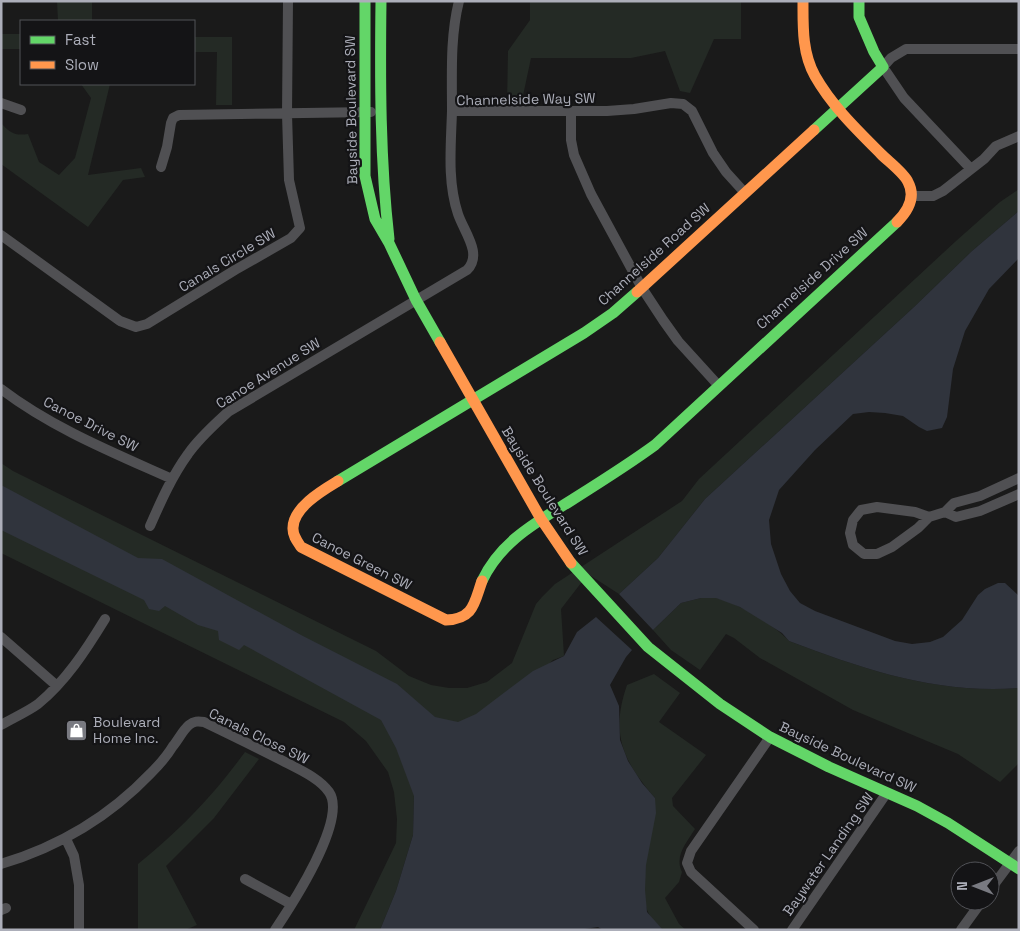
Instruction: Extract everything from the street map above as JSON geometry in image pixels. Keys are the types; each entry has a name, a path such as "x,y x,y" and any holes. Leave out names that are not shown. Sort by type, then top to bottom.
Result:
{"street":[{"name":"Canals Circle SW","path":"1,235 120,321 136,327 147,324 291,238 300,228 289,180 287,114 288,1"},
{"name":"Bayside Boulevard SW","path":"365,1 365,176 375,219 389,243 416,300 472,400 541,519 570,562 648,647 720,704 770,737 886,794 917,806 948,823 1014,865"},
{"name":"Bayside Boulevard SW","path":"381,1 380,112 383,134 384,194 389,243"},
{"path":"452,111 452,42 454,20 459,1"},
{"path":"803,1 803,28 808,60 817,80 838,108 908,181 912,196 933,196 943,191 996,146 1019,136"},
{"path":"859,1 859,17 874,52 883,67 904,98 971,169"},
{"path":"883,67 891,58 906,48 1019,49"},
{"name":"Channelside Road SW","path":"472,400 584,333 613,313 883,67"},
{"path":"1,103 21,110"},
{"name":"Channelside Way SW","path":"416,300 467,270 474,261 473,249 458,213 451,176 452,111 625,110 671,103 683,104 692,111 713,153 726,172 745,193"},
{"path":"571,111 571,140 578,166 642,288 678,341 718,385"},
{"path":"161,167 171,123 173,118 179,115 380,112"},
{"name":"Channelside Drive SW","path":"541,519 628,466 654,445 907,212 912,196"},
{"name":"Canoe Avenue SW","path":"150,526 172,479 189,452 208,430 228,412 416,300"},
{"name":"Canoe Drive SW","path":"1,389 62,427 172,479"},
{"name":"Canoe Green SW","path":"472,400 328,487 310,500 296,514 294,519 292,532 295,540 301,547 446,620 455,620 470,612 487,571 504,547 541,519"},
{"path":"929,517 915,512 877,507 862,510 853,520 850,533 854,545 864,554 877,554 892,547 918,528 929,517 945,512 954,503 980,496 1019,478"},
{"path":"945,512 956,517 980,511 1019,494"},
{"path":"1,725 37,705 57,686 84,654 105,619"},
{"path":"1,637 57,686"},
{"name":"Canals Close SW","path":"1,864 27,856 66,839 111,808 151,773 188,726 195,721 204,722 312,777 330,793 333,806 332,820 326,840 276,930"},
{"path":"754,930 690,872 687,863 691,851 770,737"},
{"name":"Baywater Landing SW","path":"792,930 886,794"},
{"path":"66,839 74,856 79,885 79,930"},
{"path":"1000,880 1014,865 1019,851"},
{"path":"245,879 291,904"},
{"path":"961,930 975,911"}],"shaded area":[{"path":"57,1 92,1 92,20 58,20"},
{"path":"530,1 741,1 741,39 714,39 690,93 680,91 665,51 631,58 531,58 521,105 507,105 508,51 530,20"},
{"path":"1,34 20,34 20,49 1,49"},
{"path":"195,37 232,37 232,105 216,105 217,52 195,52"},
{"path":"82,85 110,85 88,175 141,168 145,177 123,180 88,227 1,164 1,123 13,133 20,135 28,134 39,162 59,175 75,158 91,98"},
{"path":"1019,189 1019,211 972,251 914,307 705,499 658,558 619,594 588,574 561,609 564,656 553,660 414,796 413,835 396,891 380,930 354,930 396,843 397,819 394,792 388,772 366,741 344,722 1,553 1,463 13,471 376,651 409,676 431,685 449,688 467,688 487,682 512,663 536,604 555,584 682,501 699,479 956,241 1000,202"},
{"path":"1019,211 1019,258 989,289 965,331 953,369 947,417 942,428 927,431 903,416 885,413 853,414 815,450 779,490 769,520 771,544 781,574 790,591 800,603 815,611 895,641 912,644 930,642 943,637 962,620 978,595 985,589 998,583 1005,583 1019,596 1019,688 988,689 958,687 901,678 873,670 789,641 782,633 740,607 716,598 701,598 681,603 653,630 619,594 658,558 705,499 914,307 972,251"},
{"path":"1,485 138,558 162,559 301,635 397,684 435,717 458,722 476,714 533,671 564,656 577,632 596,617 632,650 610,685 619,706 620,740 628,761 642,783 655,798 656,813 646,865 645,890 647,912 663,930 603,930 598,927 578,930 380,930 396,891 413,835 414,796 396,748 381,720 244,645 239,650 219,640 218,631 198,625 165,606 159,611 149,609 144,600 1,530"},
{"path":"701,598 717,598 735,605 765,622 789,641 901,678 958,687 988,689 1019,688 1019,763 1000,782 958,754 853,710 760,658 726,634 700,670 671,650 653,630 681,603"},
{"path":"654,674 680,693 659,722 706,755 672,798 673,806 695,829 680,855 682,872 679,882 665,898 679,924 686,930 663,930 648,912 644,890 655,798 635,772 628,759 620,733 622,702 627,685"},
{"path":"245,752 259,759 214,818 166,866 197,925 185,930 138,930 138,864 195,812"}],"traffic: fast":[{"path":"365,1 365,176 375,219 389,243 416,300 440,342"},
{"path":"381,1 381,120 389,239"},
{"path":"814,130 883,67 874,52 859,17 859,1"},
{"path":"482,581 499,554 510,543 535,524 655,445 897,222"},
{"path":"338,481 584,333 613,313 637,292"},
{"path":"571,563 648,647 720,704 770,737 829,767 917,806 948,823 1019,869"}],"traffic: slow":[{"path":"803,1 805,49 815,76 845,117 900,171 908,182 911,193 910,203 897,222"},
{"path":"637,292 814,130"},
{"path":"440,342 541,519 571,563"},
{"path":"338,481 310,500 294,521 293,532 301,547 446,620 462,617 468,613 472,608 482,581"}],"place":[{"name":"Boulevard Home Inc.","path":"77,730"}]}
